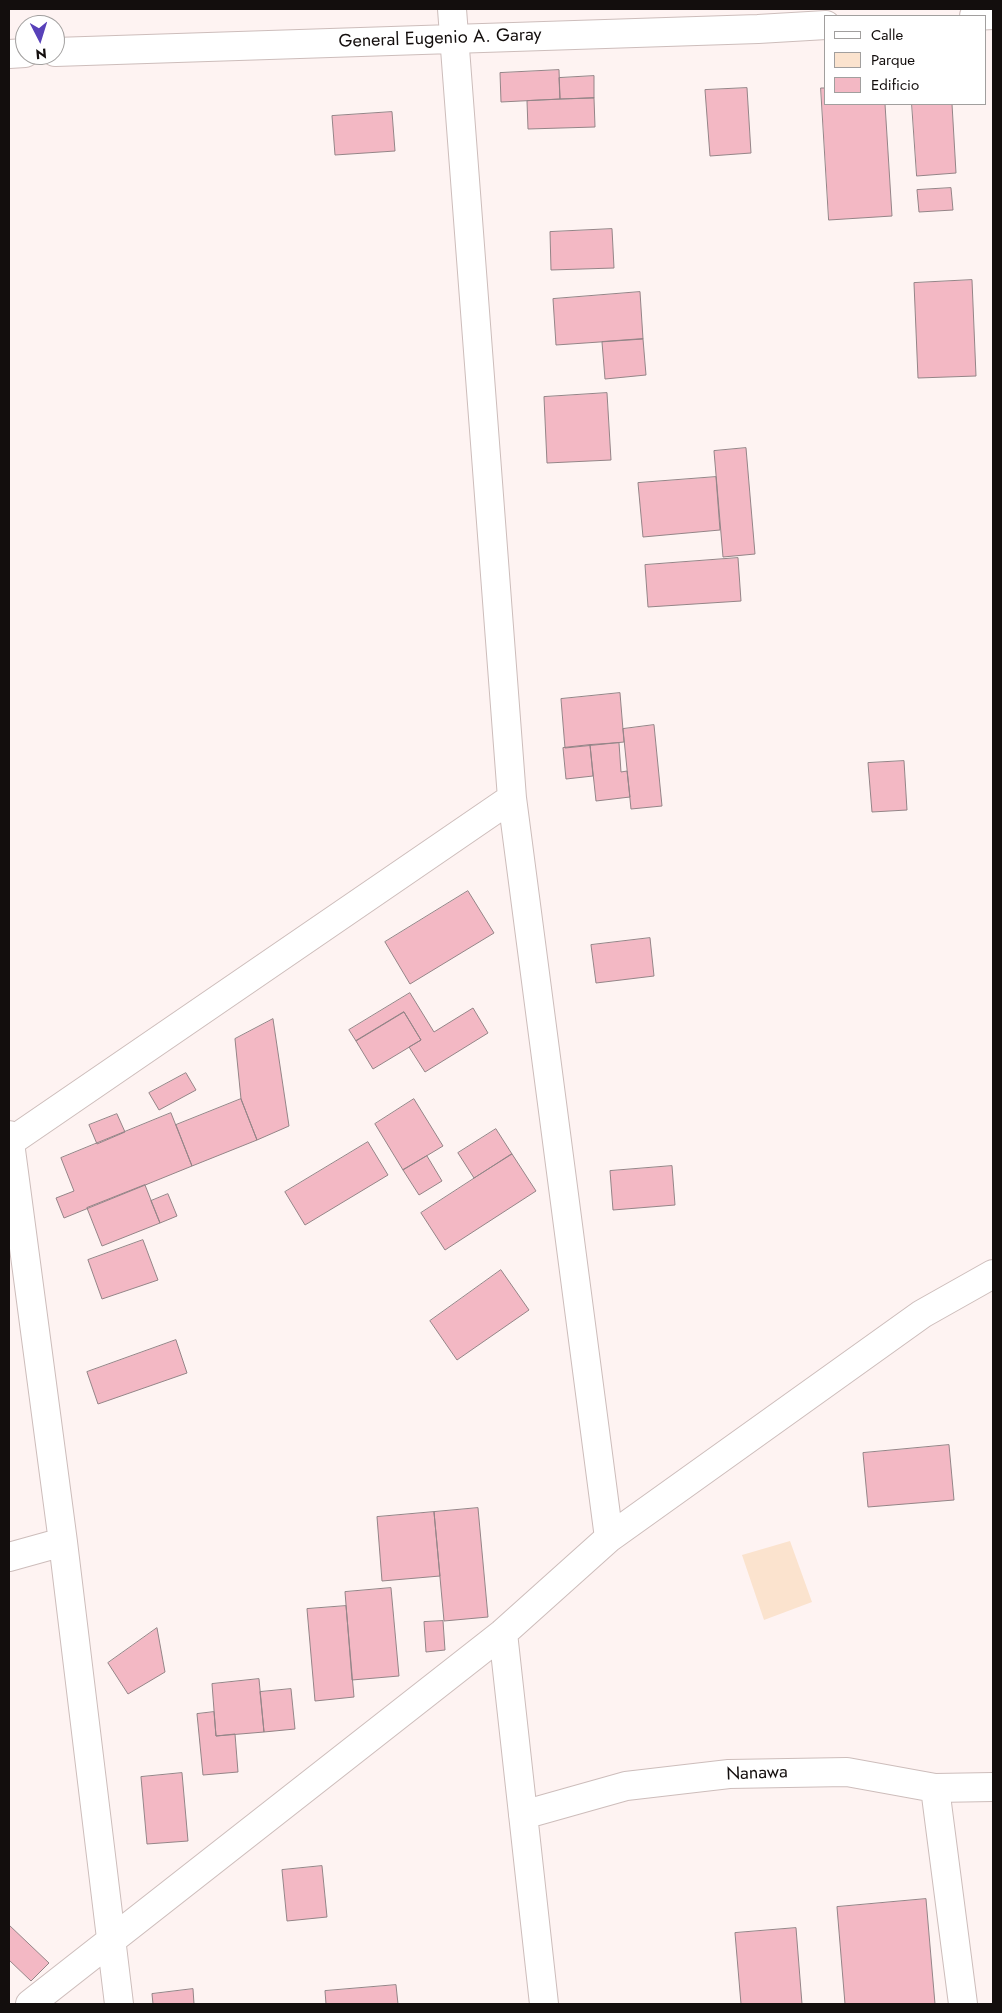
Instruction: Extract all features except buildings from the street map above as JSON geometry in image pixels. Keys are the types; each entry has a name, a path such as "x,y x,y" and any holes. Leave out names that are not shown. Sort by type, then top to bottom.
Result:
{"street":[{"path":"452,9 512,798 609,1538"},
{"name":"General Eugenio A. Garay","path":"65,52 824,25"},
{"path":"119,2004 63,1542 9,1139 512,798"},
{"path":"30,2004 503,1632 609,1538 922,1314 993,1274"},
{"path":"9,1557 63,1542"},
{"path":"503,1632 544,2004"},
{"name":"Nanawa","path":"523,1815 626,1786 729,1774 847,1772 935,1788 993,1787"},
{"path":"935,1788 963,2004"}],"green space":[{"path":"790,1541 812,1602 764,1620 742,1555"}]}
